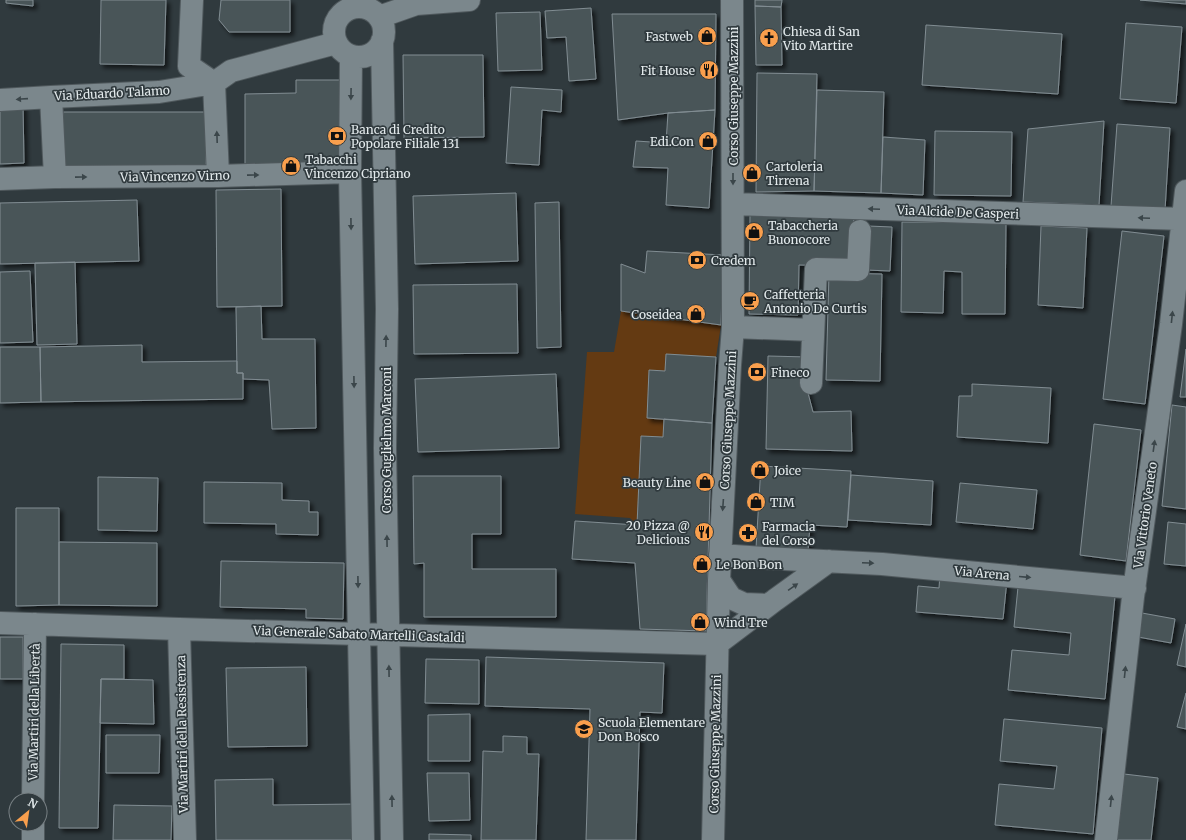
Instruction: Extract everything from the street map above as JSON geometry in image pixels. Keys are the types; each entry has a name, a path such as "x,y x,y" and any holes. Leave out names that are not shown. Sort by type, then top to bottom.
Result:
{"street":[{"path":"192,0 189,66 214,83 218,176"},
{"path":"380,8 384,32 379,47 366,56 359,57 344,49 334,35 334,27 337,19 349,4 373,11 380,8 410,2 469,0"},
{"name":"Corso Giuseppe Mazzini","path":"713,840 720,554 733,327 732,238 734,204 732,0"},
{"name":"Corso Guglielmo Marconi","path":"382,40 386,309 385,448 392,840"},
{"path":"344,49 350,172 363,840"},
{"name":"Via Eduardo Talamo","path":"0,100 159,92 214,83 231,71 344,49"},
{"path":"51,97 55,177"},
{"name":"Via Vincenzo Virno","path":"0,179 55,177 218,176 350,172"},
{"name":"Via Vittorio Veneto","path":"1106,840 1134,588 1170,332 1186,191"},
{"name":"Via Alcide De Gasperi","path":"734,204 1183,219"},
{"path":"811,383 816,269 858,270 860,231"},
{"path":"353,309 386,309"},
{"path":"733,327 813,330"},
{"path":"355,447 385,448"},
{"name":"Via Arena","path":"720,554 764,558 882,564 1134,588"},
{"path":"717,644 829,561"},
{"path":"719,580 731,598 744,604 768,605"},
{"name":"Via Generale Sabato Martelli Castaldi","path":"0,623 717,644"},
{"name":"Via Martiri della Libertà","path":"33,792 36,624"},
{"name":"Via Martiri della Resistenza","path":"179,629 185,840"}],"shaded area":[{"path":"621,311 721,325 716,357 666,354 665,371 649,370 647,418 664,419 663,437 641,436 637,525 630,518 575,514 587,352 614,352"}],"building":[{"path":"6,0 33,0 33,6 6,3"},
{"path":"101,0 166,0 164,65 100,64"},
{"path":"221,0 290,0 290,32 229,32 219,20"},
{"path":"755,0 782,0 781,7 755,6"},
{"path":"1140,0 1186,0 1186,4"},
{"name":"Chiesa di San Vito Martire","path":"755,6 781,7 782,65 756,65"},
{"path":"591,8 596,79 569,81 566,37 547,38 545,11"},
{"path":"540,12 542,70 498,71 496,13"},
{"path":"612,14 716,14 715,110 668,113 618,120"},
{"path":"1126,23 1182,27 1176,103 1120,99"},
{"path":"926,25 1062,34 1058,94 922,85"},
{"path":"403,55 483,55 484,137 404,138"},
{"path":"757,73 817,74 814,191 756,192"},
{"path":"296,80 342,80 341,168 245,171 245,94 296,93"},
{"path":"511,87 562,90 561,112 542,110 539,165 506,163"},
{"path":"817,90 884,92 881,193 814,191"},
{"path":"23,104 24,163 0,164 0,106"},
{"path":"715,110 709,208 666,205 668,168 633,167 636,141 666,143 668,113"},
{"path":"63,112 206,112 206,171 63,170"},
{"path":"1104,121 1099,205 1023,202 1028,129"},
{"path":"1117,124 1170,128 1165,210 1111,206"},
{"path":"935,131 1012,132 1011,196 934,195"},
{"path":"883,137 925,140 923,195 881,193"},
{"path":"281,189 282,306 217,307 216,190"},
{"path":"516,193 518,261 415,264 413,196"},
{"path":"137,200 139,261 0,264 0,203"},
{"path":"559,202 561,347 537,348 535,203"},
{"path":"750,215 854,218 850,266 799,265 798,315 749,314"},
{"path":"902,222 1006,223 1005,314 962,314 962,272 944,271 943,313 901,312"},
{"path":"868,226 892,227 890,271 866,270"},
{"path":"1041,226 1087,228 1083,308 1038,305"},
{"path":"1122,231 1164,236 1145,404 1103,399"},
{"path":"647,251 723,255 721,325 621,311 621,264 645,273"},
{"path":"75,262 77,344 37,345 35,263"},
{"path":"30,271 33,342 0,343 0,272"},
{"path":"829,273 882,274 880,381 826,380"},
{"path":"517,284 518,353 414,354 413,285"},
{"path":"261,306 262,339 315,339 316,428 272,429 269,380 243,379 243,373 237,373 236,307"},
{"path":"142,345 142,362 237,361 237,373 243,373 243,399 41,402 40,347"},
{"path":"0,347 40,347 41,402 0,403"},
{"path":"1186,349 1186,397 1180,397"},
{"path":"666,354 716,357 712,423 647,418 649,370 665,371"},
{"path":"768,356 808,357 808,393 813,412 851,411 852,451 766,449"},
{"path":"556,374 559,448 418,452 415,379"},
{"path":"972,384 1051,388 1048,443 957,437 959,396 972,396"},
{"path":"1172,405 1186,407 1186,509 1162,506"},
{"path":"664,419 712,423 706,631 640,629 635,563 572,559 575,521 637,525 641,436 663,437"},
{"path":"1094,424 1141,430 1126,561 1080,555"},
{"path":"761,466 851,471 847,527 810,525 808,551 756,548"},
{"path":"851,475 933,481 931,525 848,520"},
{"path":"413,476 501,476 501,534 472,534 472,569 556,569 556,617 424,617 424,563 414,564"},
{"path":"98,477 158,478 157,531 98,530"},
{"path":"204,482 282,483 282,500 309,501 309,512 318,512 318,535 276,534 276,524 204,523"},
{"path":"960,483 1037,490 1033,529 956,522"},
{"path":"16,508 59,508 59,605 16,606"},
{"path":"1168,522 1186,524 1186,566 1164,564"},
{"path":"59,542 157,543 157,606 59,605"},
{"path":"221,561 344,563 343,619 306,618 306,609 220,607"},
{"path":"940,574 1007,580 1003,619 916,612 918,586 939,588"},
{"path":"1018,587 1115,596 1105,699 1008,690 1012,650 1069,655 1071,633 1014,627"},
{"path":"1142,613 1175,619 1171,643 1138,637"},
{"path":"1186,624 1186,667 1177,665"},
{"path":"0,637 23,637 23,679 0,679"},
{"path":"61,644 124,645 124,679 101,679 98,828 59,828"},
{"path":"486,657 664,663 662,713 640,712 636,840 586,840 590,709 485,706"},
{"path":"426,659 479,660 479,704 425,703"},
{"path":"306,667 307,746 228,747 226,668"},
{"path":"101,679 153,680 154,724 100,723"},
{"path":"1186,693 1186,729 1177,727"},
{"path":"470,714 470,761 428,761 428,715"},
{"path":"1004,719 1102,728 1093,834 995,825 999,784 1054,789 1057,766 1000,761"},
{"path":"106,735 160,735 159,773 106,773"},
{"path":"503,736 527,737 527,754 539,754 536,840 481,840 483,751 503,752"},
{"path":"427,773 469,773 470,820 429,821"},
{"path":"1124,774 1158,778 1151,840 1117,840"},
{"path":"273,779 273,805 357,804 357,840 216,840 215,780"},
{"path":"114,805 172,806 171,840 113,840"},
{"path":"429,834 471,835 471,840 429,840"}],"place":[{"name":"Fastweb","path":"707,36"},
{"name":"Chiesa di San Vito Martire","path":"769,38"},
{"name":"Fit House","path":"709,70"},
{"name":"Banca di Credito Popolare Filiale 131","path":"337,136"},
{"name":"Edi.Con","path":"708,141"},
{"name":"Tabacchi Vincenzo Cipriano","path":"291,166"},
{"name":"Cartoleria Tirrena","path":"752,173"},
{"name":"Tabaccheria Buonocore","path":"754,232"},
{"name":"Credem","path":"697,260"},
{"name":"Caffetteria Antonio De Curtis","path":"750,301"},
{"name":"Coseidea","path":"696,314"},
{"name":"Fineco","path":"757,372"},
{"name":"Joice","path":"760,470"},
{"name":"Beauty Line","path":"705,482"},
{"name":"TIM","path":"756,502"},
{"name":"20 Pizza @ Delicious","path":"704,532"},
{"name":"Farmacia del Corso","path":"748,533"},
{"name":"Le Bon Bon","path":"702,564"},
{"name":"Wind Tre","path":"700,622"},
{"name":"Scuola Elementare Don Bosco","path":"584,729"}]}
